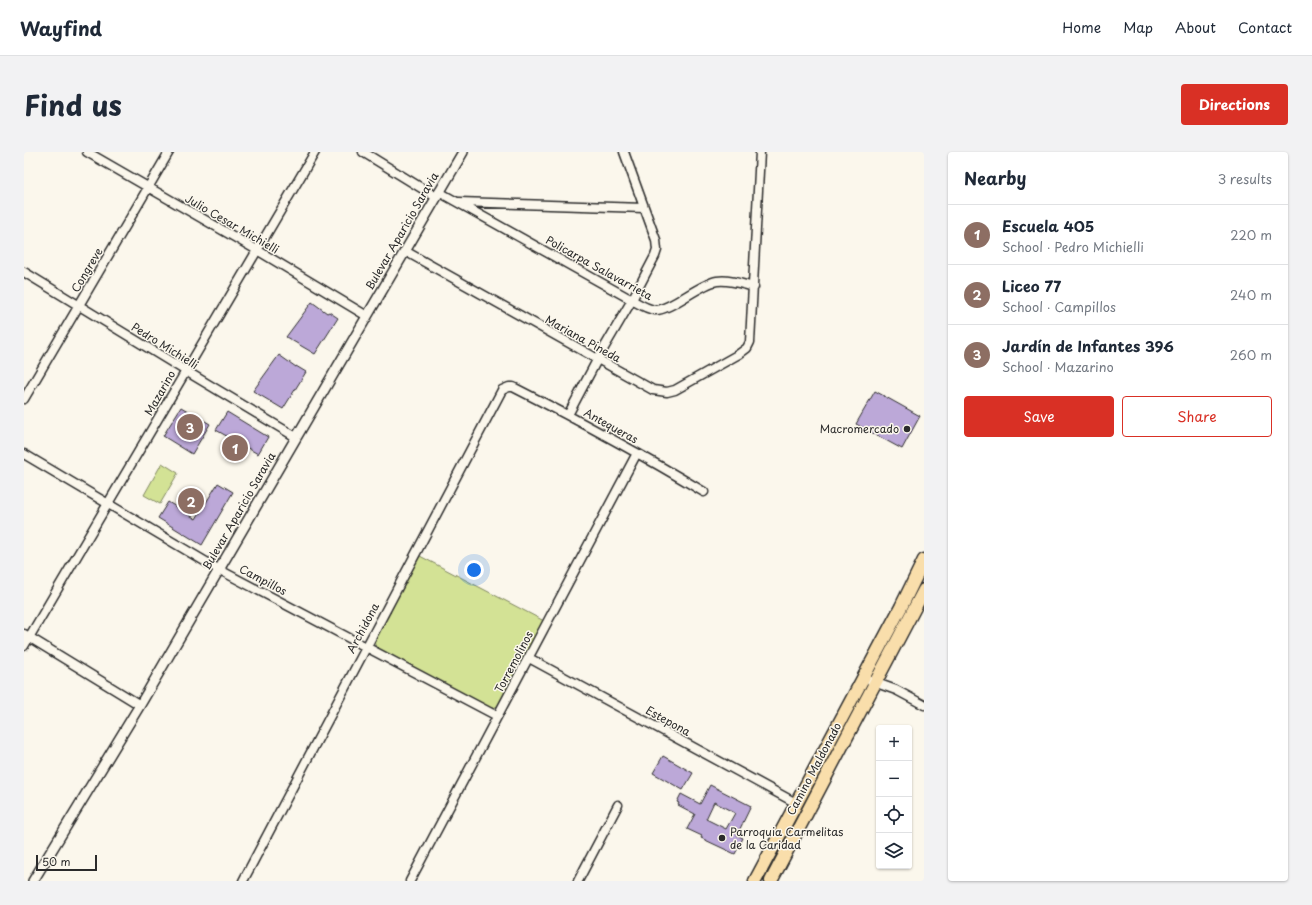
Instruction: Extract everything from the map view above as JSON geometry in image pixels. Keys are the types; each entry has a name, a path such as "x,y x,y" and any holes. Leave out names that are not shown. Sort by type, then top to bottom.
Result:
{"main road":[{"name":"Camino Maldonado","path":"755,881 901,607 924,560"},
{"name":"Camino Maldonado","path":"771,881 924,590"}],"street":[{"name":"Julio Cesar Michielli","path":"86,152 257,250 367,316"},
{"name":"Congreve","path":"24,399 169,152"},
{"name":"Mazarino","path":"24,646 27,635 108,503 315,152"},
{"name":"Policarpa Salavarrieta","path":"364,152 438,195 457,202 650,309 664,309 711,283 718,281 731,281 754,287"},
{"name":"Bulevar Aparicio Saravia","path":"33,881 140,705 218,569 463,152"},
{"path":"568,415 597,360 632,300 657,250 656,240 624,152"},
{"path":"754,287 760,152"},
{"path":"457,202 644,208"},
{"name":"Mariana Pineda","path":"405,251 597,360 653,390 667,392 679,388 747,348 750,342 754,287"},
{"name":"Pedro Michielli","path":"24,272 296,437"},
{"name":"Antequeras","path":"505,388 513,387 568,415 704,492"},
{"name":"Archidona","path":"243,881 499,394 505,388"},
{"name":"Torremolinos","path":"410,881 637,453"},
{"name":"Campillos","path":"24,454 218,569 497,716"},
{"path":"27,635 140,705"},
{"name":"Estepona","path":"529,658 796,804"},
{"path":"863,678 896,690 924,705"},
{"path":"578,881 618,805"}],"green space":[{"path":"162,463 178,473 160,504 144,495"},
{"path":"418,555 544,621 498,706 488,708 381,650 375,645 374,641"},
{"path":"865,686 867,688 764,881 761,881"}],"building":[{"path":"312,302 327,313 329,312 338,318 315,354 286,337"},
{"path":"279,355 306,372 283,409 253,391"},
{"path":"875,391 920,416 902,449 856,424"},
{"path":"181,407 210,424 192,454 163,436"},
{"path":"227,412 268,437 258,454 216,430"},
{"path":"218,483 233,492 202,545 158,518 168,502 196,519"},
{"path":"663,756 693,773 683,790 653,773"},
{"path":"710,785 751,806 737,835 743,838 735,854 701,838 702,836 687,829 695,814 678,805 679,803 677,802 681,794 700,804","holes":["714,802 735,813 726,829 706,819"]}],"place":[{"name":"Jardín de Infantes 396","path":"190,427"},
{"name":"Macromercado","path":"907,429"},
{"name":"Escuela 405","path":"235,448"},
{"name":"Liceo 77","path":"191,501"},
{"name":"Parroquia Carmelitas de la Caridad","path":"722,838"}]}
